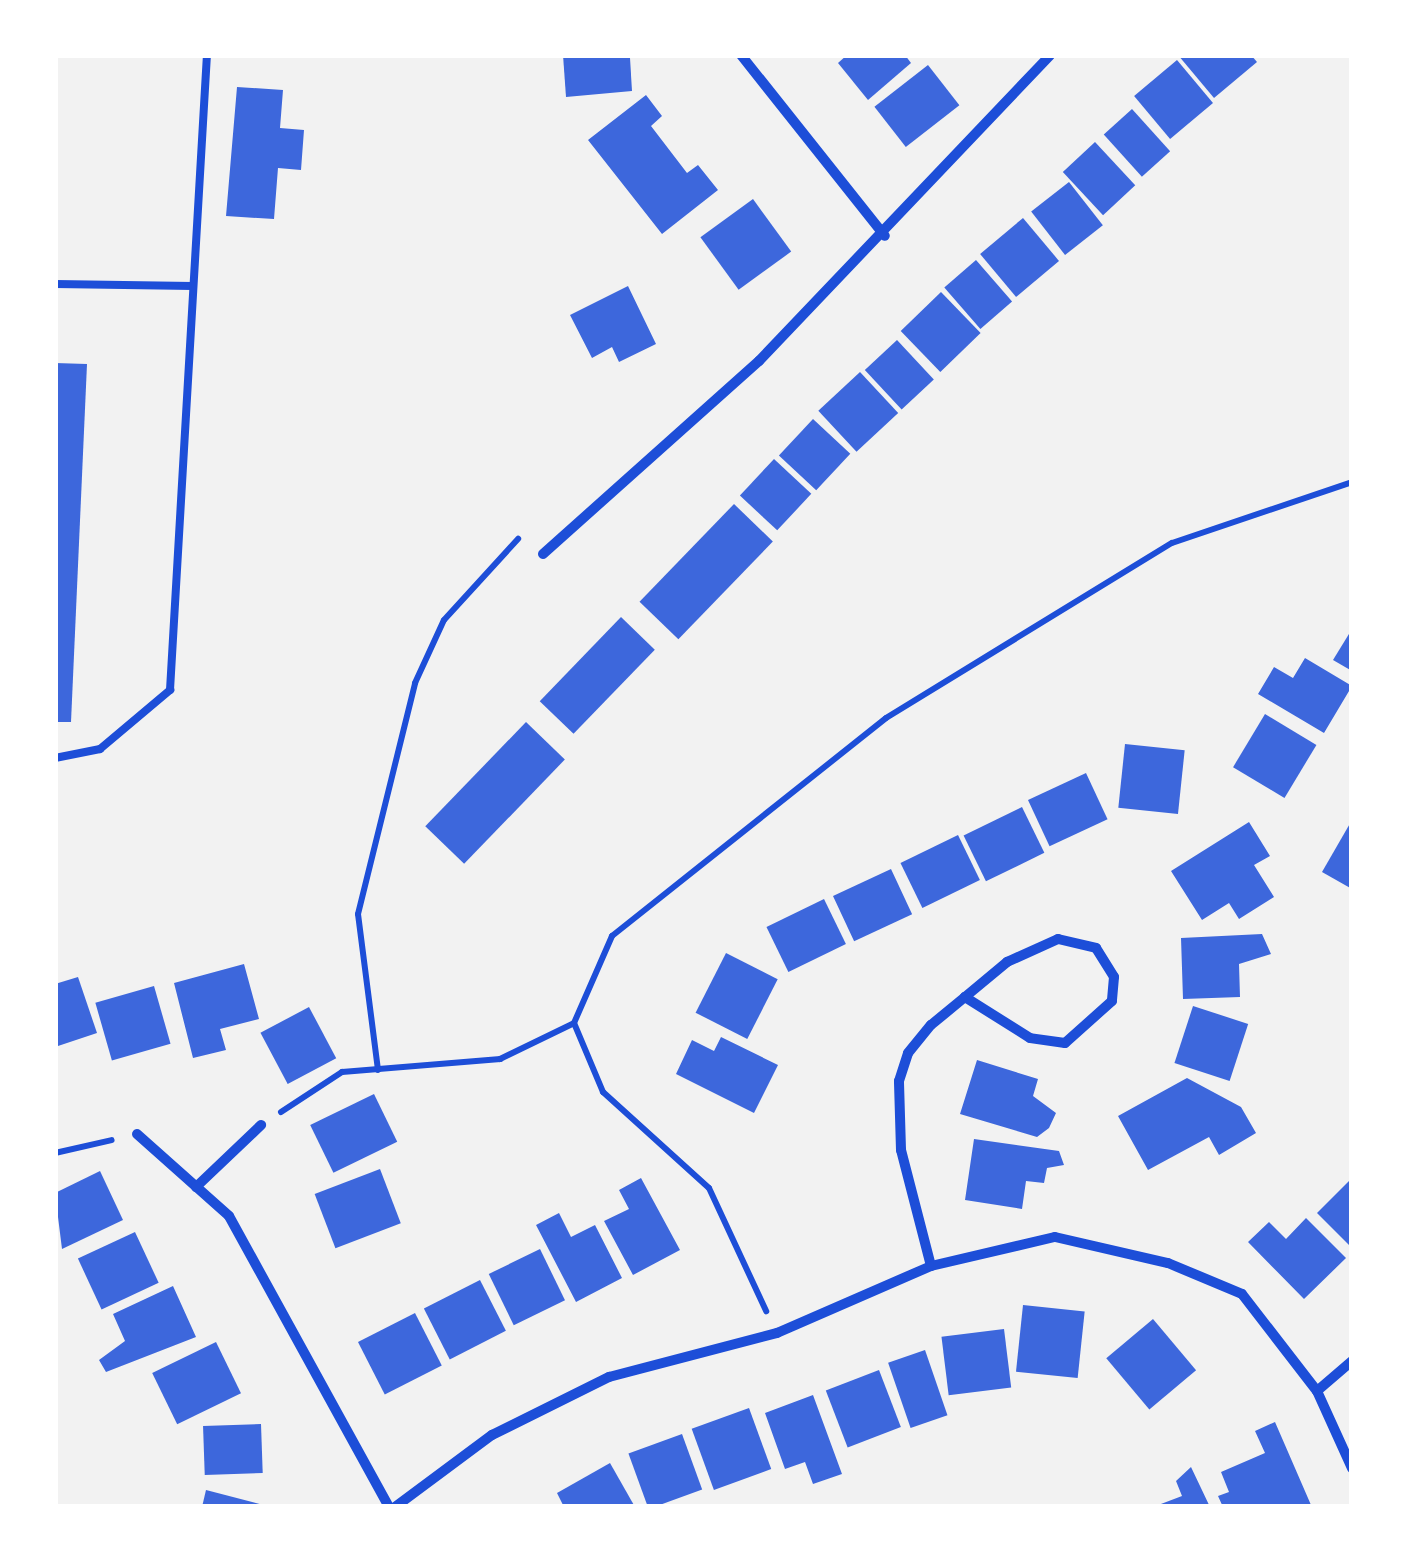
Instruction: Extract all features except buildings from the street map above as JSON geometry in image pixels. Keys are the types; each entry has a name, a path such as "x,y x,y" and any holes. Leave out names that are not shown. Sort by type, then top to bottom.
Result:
{"street":[{"path":"741,55 885,236"},
{"path":"542,554 885,236 1050,55"},
{"path":"931,1266 901,1150 899,1082 908,1053 965,997 1007,962 1058,939 1096,948 1114,977 1112,1001 1065,1042 1030,1038 965,997"},
{"path":"196,1187 260,1125"},
{"path":"137,1134 229,1216 392,1507 542,1407 610,1377 776,1334 931,1266 1055,1236 1168,1263 1242,1294 1317,1391 1352,1468"},
{"path":"1317,1391 1352,1361"}],"lane":[{"path":"55,758 100,748 170,690 207,55"},
{"path":"55,284 194,286"}],"path":[{"path":"260,1125 342,1072 500,1058 574,1024 612,936 886,718 1172,543 1352,482"},
{"path":"378,1070 358,914 415,683 444,620 518,538 542,554"},
{"path":"574,1024 603,1092 709,1188 776,1334"},
{"path":"55,1154 137,1134"}]}
